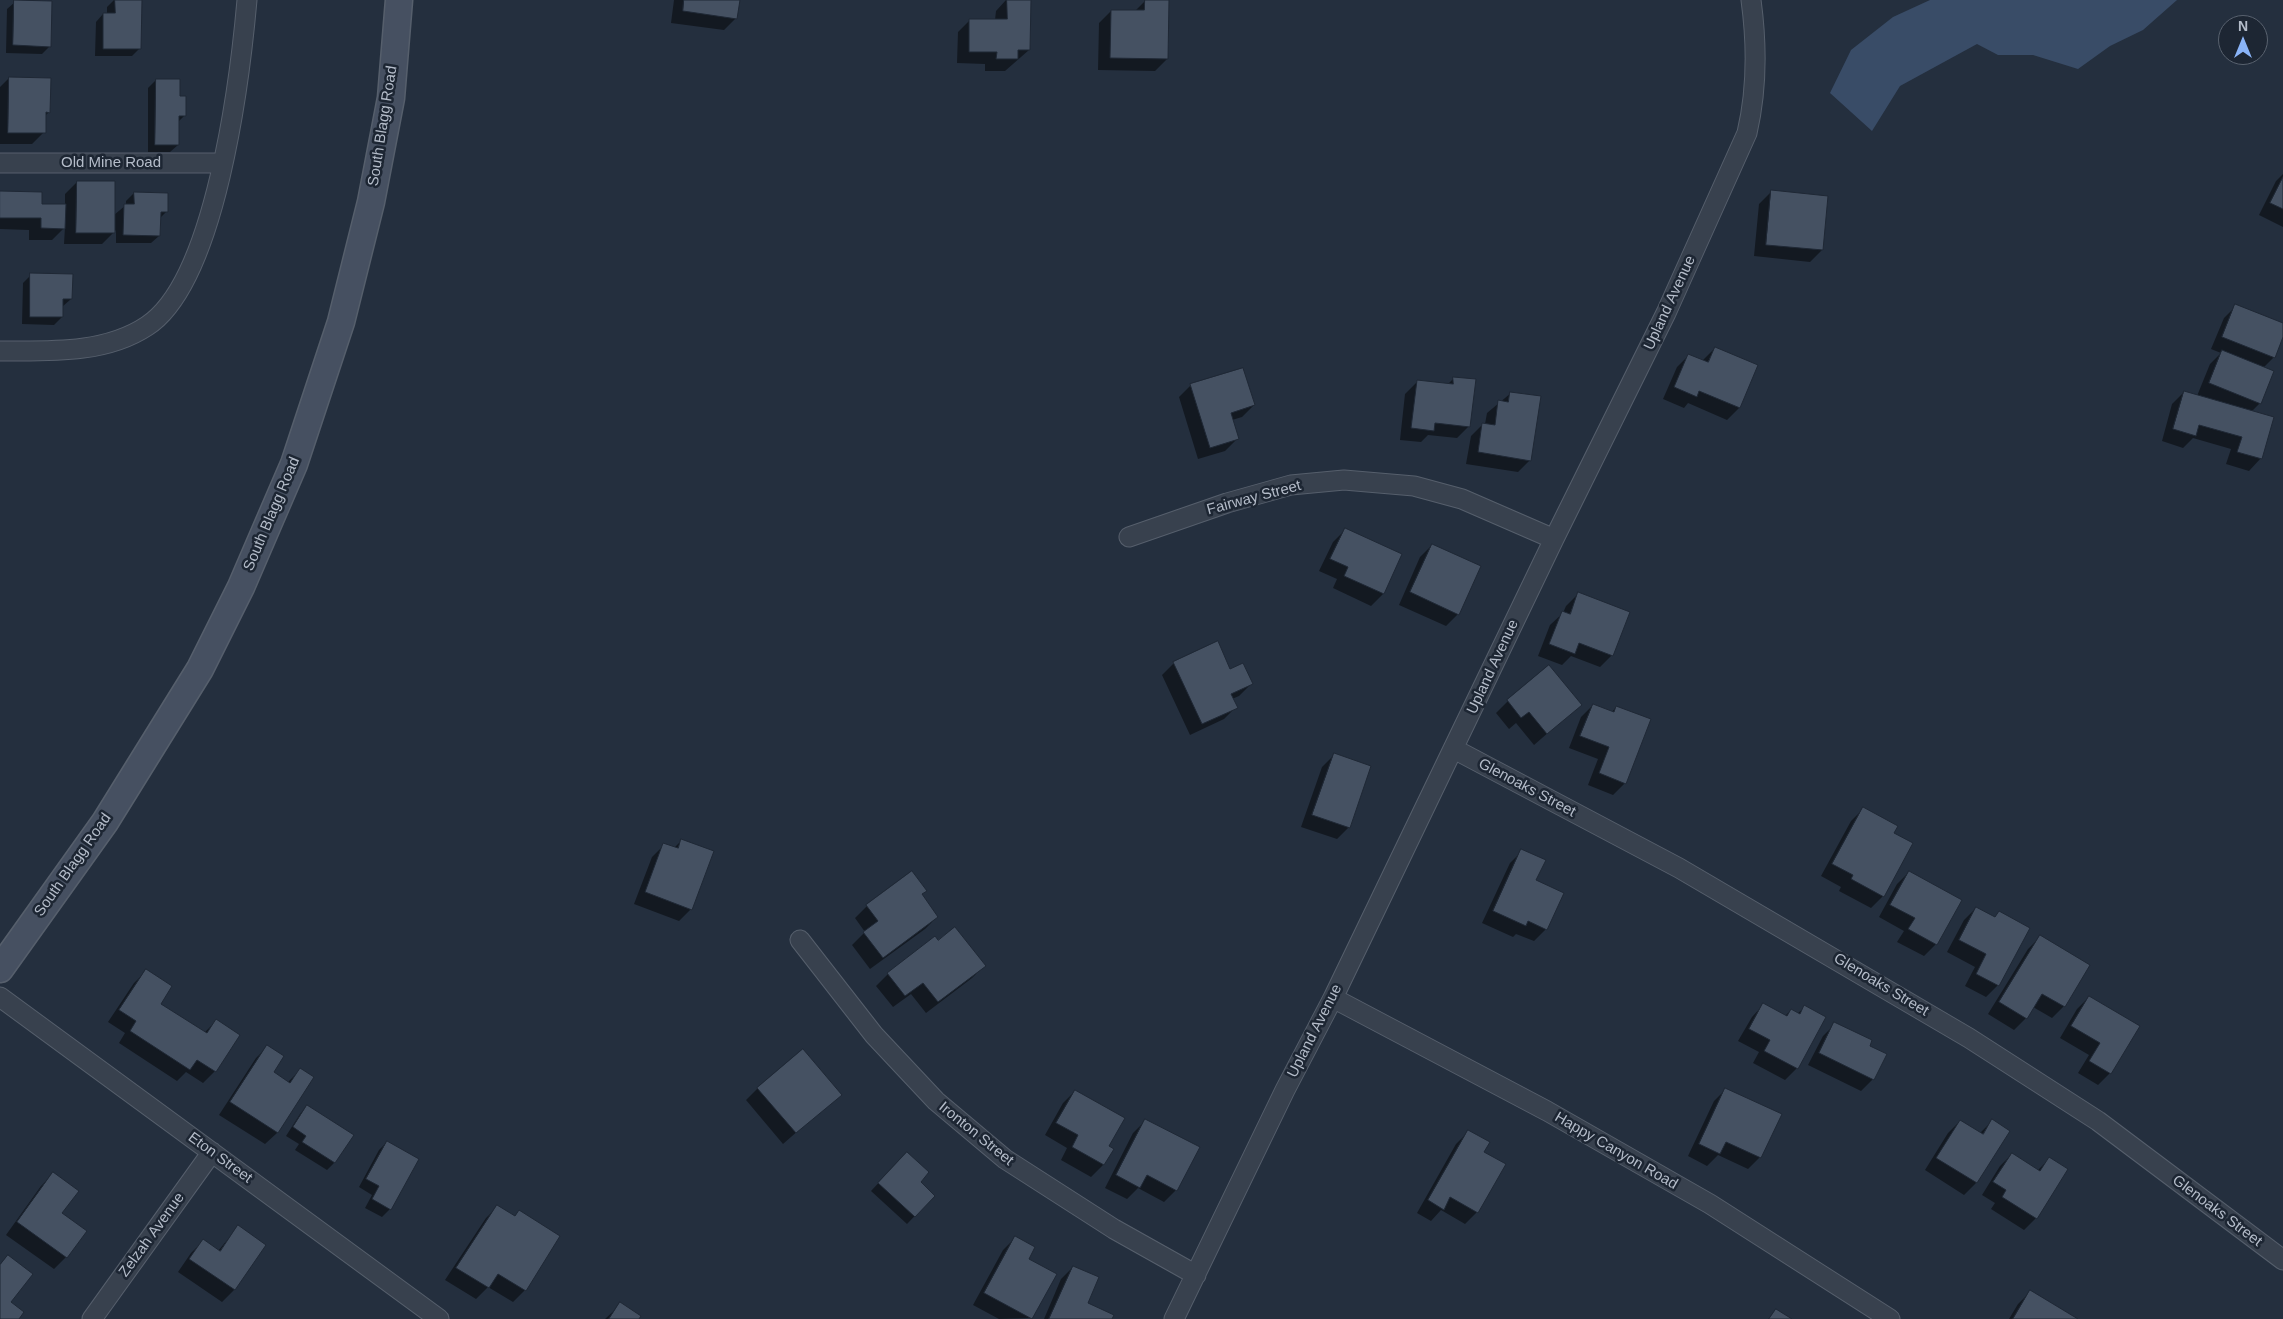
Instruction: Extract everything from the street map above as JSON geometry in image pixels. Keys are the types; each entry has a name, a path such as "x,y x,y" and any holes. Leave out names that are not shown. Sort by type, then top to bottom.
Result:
{"main road":[{"name":"South Blagg Road","path":"0,969 105,822 196,677 241,588 294,464 341,322 371,202 391,98 399,0"}],"street":[{"path":"0,351 34,351 103,346 149,326 174,300 191,271 223,163 241,69 247,0"},
{"name":"Upland Avenue","path":"1174,1319 1284,1090 1333,998 1554,538 1666,313 1746,133 1754,104 1755,30 1751,0"},
{"name":"Old Mine Road","path":"0,163 223,163"},
{"name":"Fairway Street","path":"1129,538 1227,503 1291,485 1344,480 1414,486 1462,499 1554,538"},
{"name":"Glenoaks Street","path":"1454,749 1679,868 1969,1038 2098,1121 2283,1260"},
{"name":"Ironton Street","path":"800,940 874,1035 936,1102 1005,1159 1114,1229 1196,1275"},
{"name":"Eton Street","path":"0,997 437,1318"},
{"name":"Happy Canyon Road","path":"1333,998 1547,1111 1710,1204 1890,1319"},
{"name":"Zelzah Avenue","path":"92,1319 212,1152"}],"water":[{"path":"1930,0 2177,0 2143,30 2110,46 2078,69 2033,55 1998,55 1977,44 1900,86 1872,131 1830,93 1851,50 1893,17"}],"building":[{"path":"14,0 52,1 51,47 13,45"},
{"path":"115,0 142,0 141,49 103,49 103,13 115,13"},
{"path":"684,0 740,0 737,19 683,11"},
{"path":"1007,0 1031,0 1030,50 1018,50 1018,59 996,59 997,52 969,52 969,19 1007,19"},
{"path":"1145,0 1169,0 1168,59 1110,58 1111,10 1144,10"},
{"path":"9,77 51,78 50,113 46,112 46,133 8,133"},
{"path":"156,79 180,79 180,96 186,96 186,116 179,116 179,145 155,145"},
{"path":"2283,177 2283,209 2270,203"},
{"path":"77,181 115,181 115,233 76,233"},
{"path":"1771,190 1828,196 1823,250 1766,245"},
{"path":"0,191 42,192 42,204 66,204 65,229 41,228 41,218 0,218"},
{"path":"134,192 168,193 168,212 161,212 160,236 123,235 124,204 134,204"},
{"path":"30,273 73,274 72,299 63,299 63,317 30,317"},
{"path":"2235,304 2283,323 2283,337 2275,358 2222,337"},
{"path":"1715,347 1758,365 1740,408 1699,391 1697,397 1674,387 1688,354 1708,362"},
{"path":"2222,350 2274,371 2261,404 2209,383"},
{"path":"1243,368 1255,405 1231,413 1239,439 1210,448 1190,384"},
{"path":"1453,377 1476,379 1470,427 1435,423 1434,431 1411,428 1417,380 1453,384"},
{"path":"2184,391 2274,417 2262,459 2237,452 2242,437 2199,425 2196,436 2173,429"},
{"path":"1510,392 1541,396 1531,461 1478,452 1482,423 1495,425 1498,400 1508,402"},
{"path":"1345,528 1402,554 1384,594 1344,576 1348,567 1330,559"},
{"path":"1432,544 1481,566 1459,615 1410,592"},
{"path":"1578,592 1630,612 1613,656 1579,643 1575,654 1549,644 1562,611 1570,614"},
{"path":"1218,641 1230,669 1243,663 1253,684 1231,694 1238,708 1202,724 1173,662"},
{"path":"1549,665 1582,705 1547,734 1529,712 1521,718 1507,700"},
{"path":"1593,704 1614,712 1616,706 1651,719 1626,784 1599,773 1609,747 1580,736"},
{"path":"1334,753 1371,766 1350,828 1312,815"},
{"path":"1863,807 1898,826 1894,833 1913,843 1884,897 1851,879 1853,875 1832,864"},
{"path":"681,839 714,851 692,910 645,892 663,843 678,848"},
{"path":"1521,849 1546,860 1536,880 1564,893 1547,930 1528,921 1526,926 1493,911"},
{"path":"912,871 927,891 922,894 938,917 883,958 863,932 878,921 866,905"},
{"path":"1909,871 1962,900 1937,945 1908,929 1915,918 1890,905"},
{"path":"1976,907 1995,917 1999,911 2030,928 1999,986 1976,974 1986,954 1959,940"},
{"path":"955,927 986,966 938,1002 923,983 905,996 887,973 935,936 938,940"},
{"path":"2040,935 2090,965 2065,1007 2042,994 2027,1019 1999,1002"},
{"path":"146,969 172,986 161,1004 207,1033 216,1019 240,1035 216,1072 197,1060 190,1070 130,1031 136,1021 119,1010"},
{"path":"2089,996 2140,1026 2111,1074 2089,1061 2100,1043 2071,1026"},
{"path":"1763,1003 1787,1016 1791,1009 1800,1014 1804,1005 1826,1017 1798,1069 1764,1051 1770,1040 1749,1029"},
{"path":"1834,1022 1872,1040 1870,1046 1887,1054 1874,1080 1819,1053"},
{"path":"267,1045 284,1056 274,1072 290,1083 300,1068 314,1077 278,1133 230,1102"},
{"path":"803,1049 842,1095 796,1133 757,1088"},
{"path":"1725,1088 1782,1114 1761,1158 1726,1142 1720,1154 1699,1144"},
{"path":"1075,1090 1125,1118 1109,1146 1114,1149 1104,1165 1072,1147 1078,1135 1056,1123"},
{"path":"307,1105 354,1135 335,1163 302,1142 306,1136 293,1127"},
{"path":"1145,1119 1200,1147 1177,1191 1147,1175 1140,1188 1116,1175"},
{"path":"1992,1119 2010,1131 1977,1183 1936,1158 1960,1120 1983,1134"},
{"path":"1468,1130 1490,1142 1484,1152 1506,1164 1478,1213 1450,1197 1444,1210 1428,1200"},
{"path":"387,1141 419,1159 391,1210 372,1199 379,1186 366,1179"},
{"path":"907,1152 929,1172 921,1182 935,1196 915,1217 878,1183"},
{"path":"2012,1153 2040,1171 2049,1157 2068,1169 2037,1219 2002,1197 2006,1190 1993,1182"},
{"path":"53,1172 79,1191 62,1213 87,1231 67,1258 17,1222"},
{"path":"497,1205 515,1216 519,1210 560,1236 526,1291 498,1274 489,1288 456,1268"},
{"path":"238,1225 266,1245 235,1290 189,1259 203,1239 220,1251"},
{"path":"1015,1236 1035,1247 1029,1259 1057,1274 1032,1319 984,1293"},
{"path":"8,1255 33,1274 11,1302 24,1312 19,1319 0,1319 0,1265"},
{"path":"1073,1266 1099,1277 1088,1303 1114,1315 1112,1319 1049,1319"},
{"path":"2030,1290 2078,1319 2013,1319"},
{"path":"620,1302 641,1316 639,1319 609,1319"},
{"path":"1776,1309 1792,1319 1769,1319"}]}
